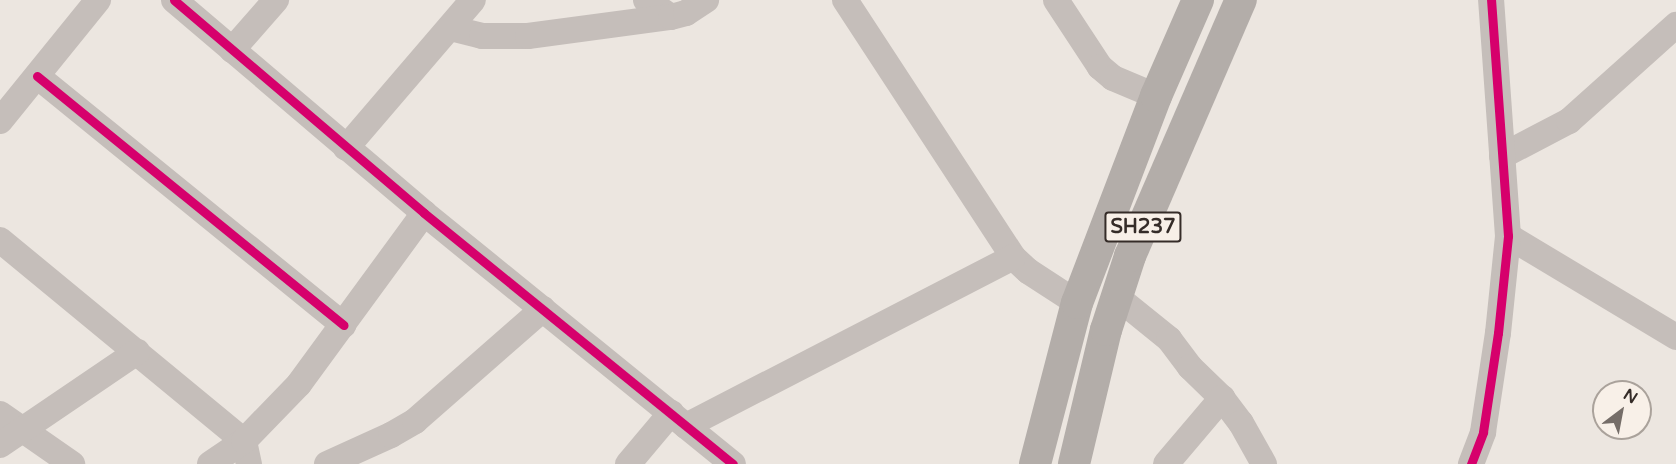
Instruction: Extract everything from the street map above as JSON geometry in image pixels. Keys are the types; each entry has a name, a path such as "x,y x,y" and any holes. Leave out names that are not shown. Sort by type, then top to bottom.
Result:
{"main road":[{"name":"SH237","path":"1035,464 1077,303 1156,96 1198,0"},
{"name":"SH237","path":"1074,464 1106,330 1130,256 1241,0"}],"street":[{"path":"1,117 98,0"},
{"path":"174,0 424,213 733,464"},
{"path":"231,50 276,0"},
{"path":"346,148 473,0"},
{"path":"646,0 671,17"},
{"path":"450,28 482,36 528,36 671,17 686,13 706,0"},
{"path":"844,0 1013,257 1028,271 1077,303"},
{"path":"1056,0 1100,67 1113,78 1156,96"},
{"path":"1471,464 1484,432 1498,333 1508,236 1491,0"},
{"path":"1502,156 1569,121 1676,25"},
{"path":"37,76 343,325"},
{"path":"210,464 247,453 424,213"},
{"path":"1508,236 1676,337"},
{"path":"0,240 137,352 247,453"},
{"path":"628,464 679,419 1013,257"},
{"path":"1117,297 1169,339 1190,368 1221,398 1241,423 1264,464"},
{"path":"327,464 391,435 415,421 543,309"},
{"path":"7,429 137,352"},
{"path":"1166,464 1221,398"},
{"path":"7,429 72,464"}],"cycle path":[{"path":"174,0 424,213 733,464"},
{"path":"1471,464 1483,432 1498,333 1508,236 1491,0"},
{"path":"37,76 343,325"}]}
